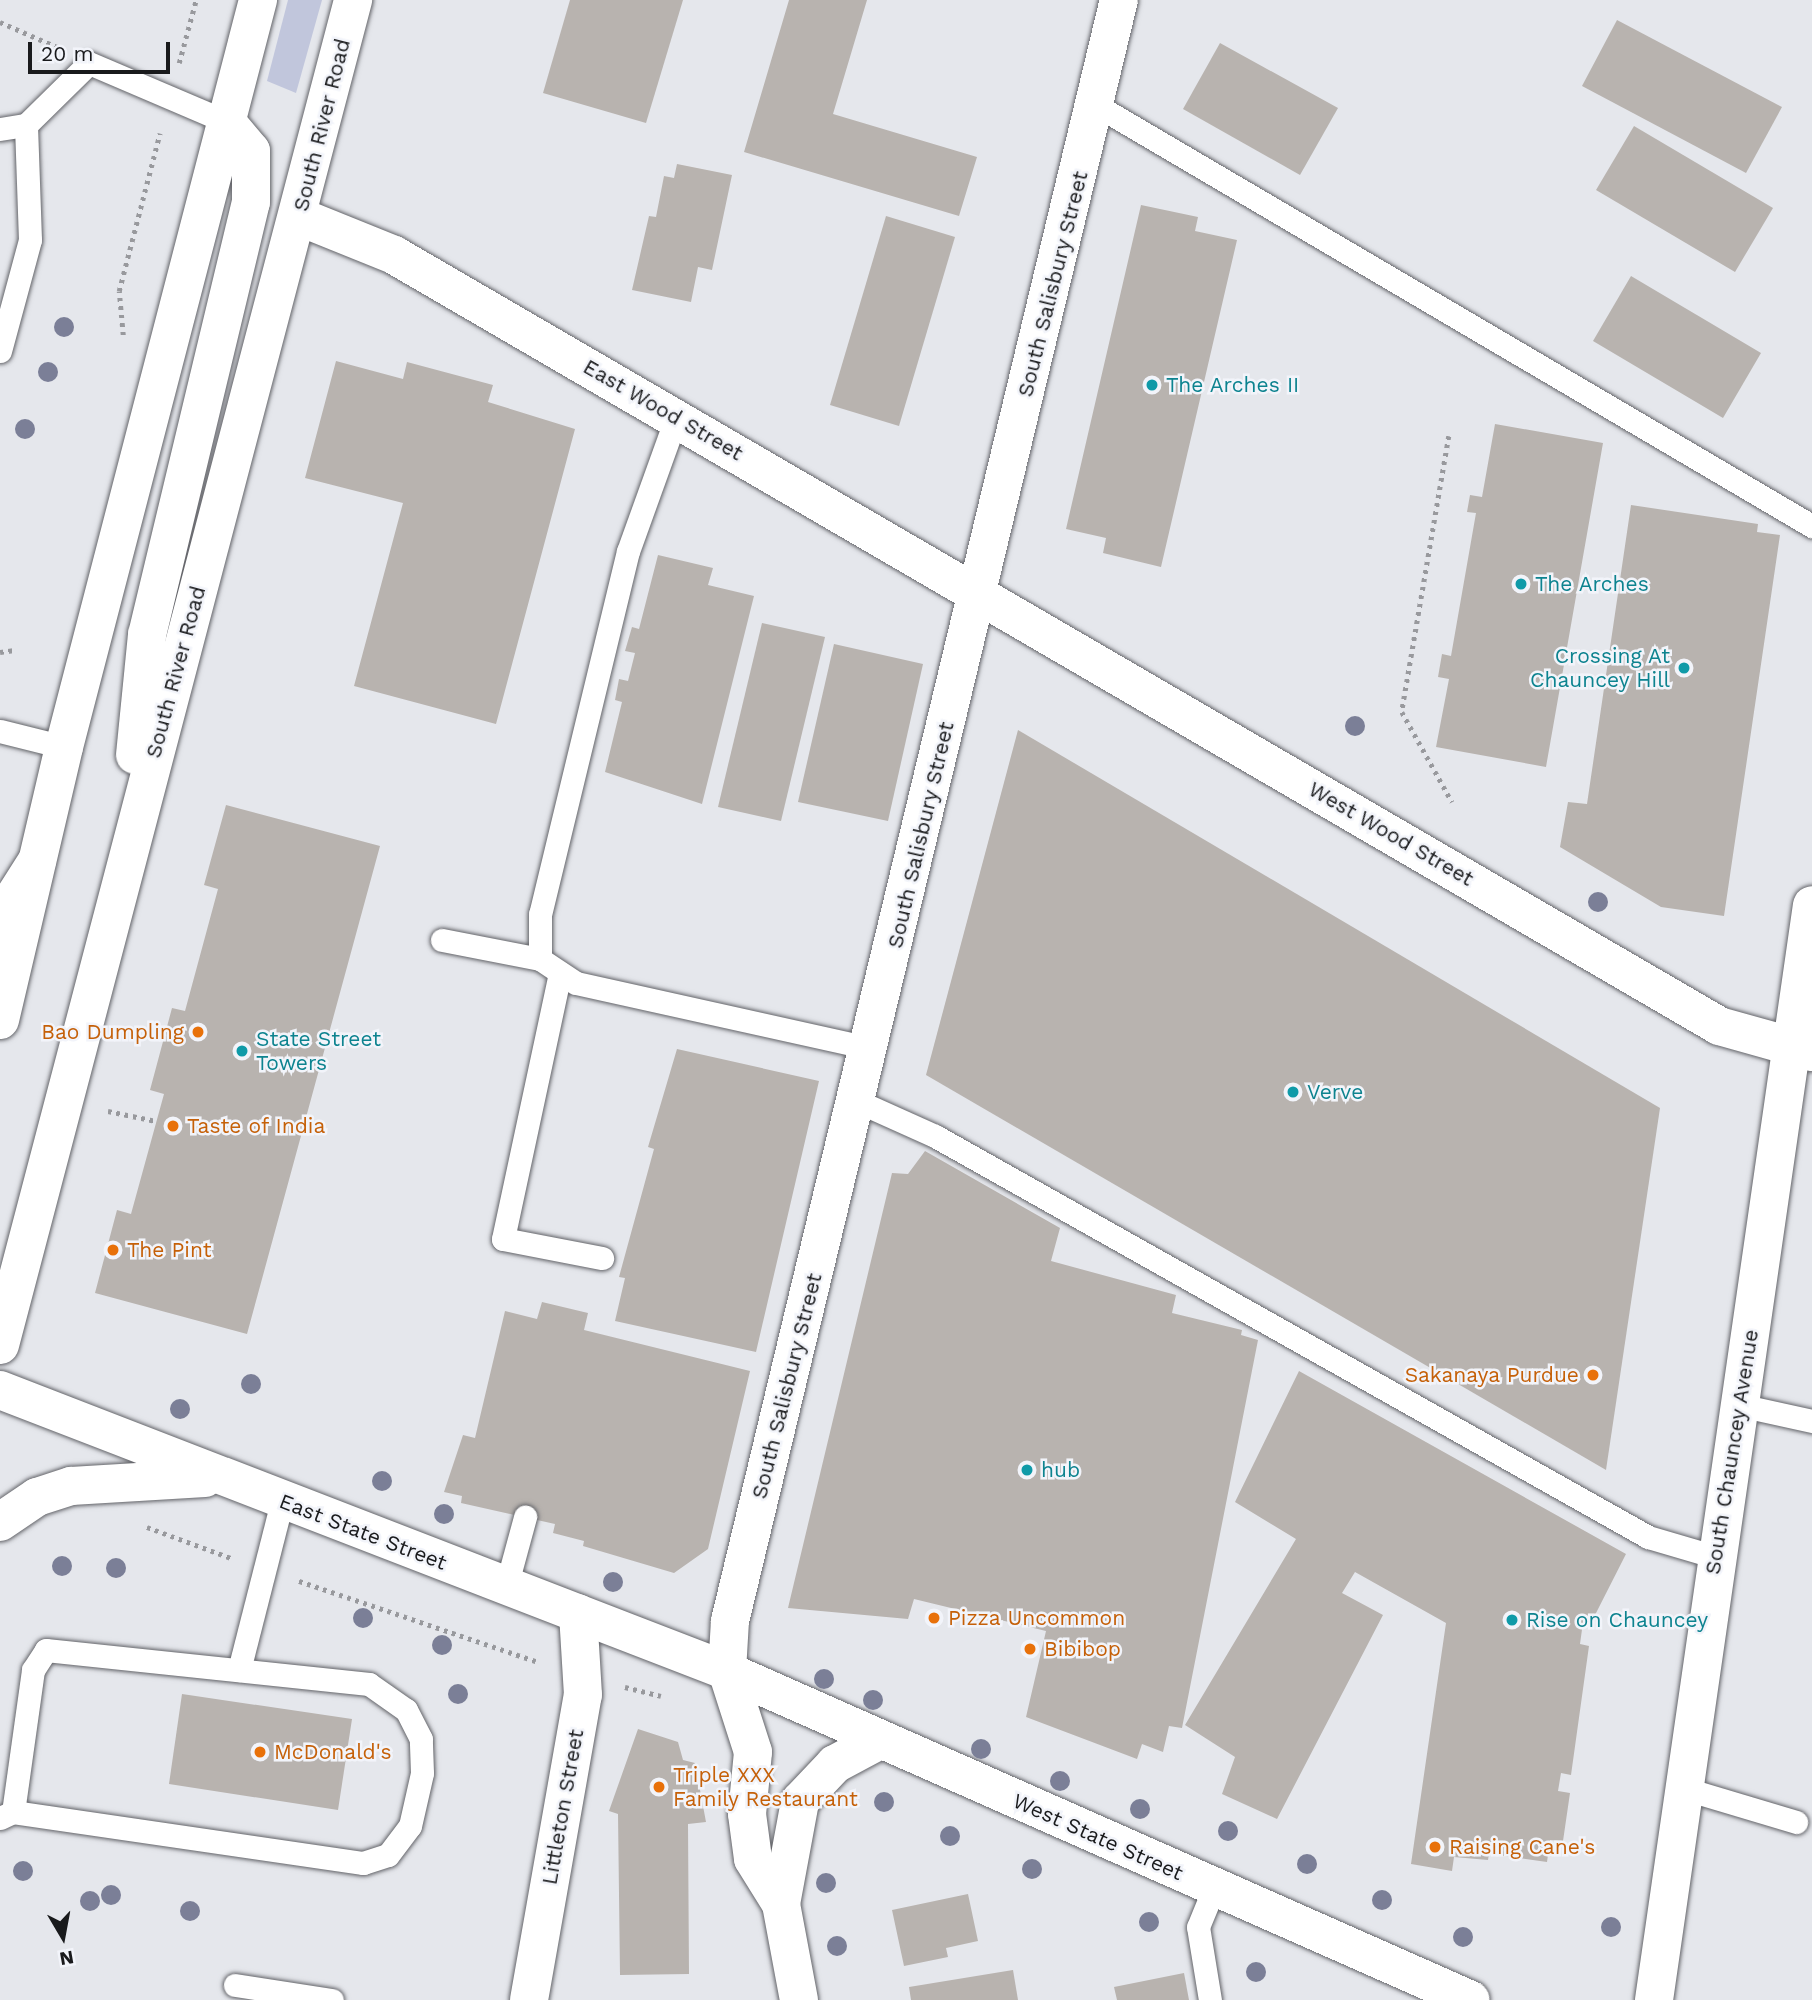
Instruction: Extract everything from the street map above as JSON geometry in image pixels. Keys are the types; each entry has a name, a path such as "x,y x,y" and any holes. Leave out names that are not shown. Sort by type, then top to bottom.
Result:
{"street":[{"path":"0,1020 64,747 258,0"},
{"name":"South River Road","path":"0,1345 124,863 300,217 353,0"},
{"name":"South Salisbury Street","path":"727,1671 730,1621 870,1048 1119,0"},
{"path":"124,863 147,635 251,202 251,151 227,121"},
{"name":"East Wood Street","path":"300,217 346,231 978,593"},
{"name":"West Wood Street","path":"978,593 1719,1026 1802,1051"},
{"path":"0,919 37,861"},
{"name":"South Chauncey Avenue","path":"1654,2000 1686,1789 1716,1557 1802,1051 1812,905"},
{"name":"East State Street","path":"0,1390 219,1478 727,1671"},
{"path":"0,1522 37,1497 71,1486 219,1478"},
{"name":"Littleton Street","path":"529,2000 583,1695 578,1613"},
{"path":"727,1671 753,1752 747,1814 753,1859 781,1904"},
{"name":"West State Street","path":"727,1671 878,1741 1471,2000"},
{"path":"799,2000 781,1904 800,1801 835,1764 878,1741"}],"lane":[{"path":"0,129 26,125 89,63 227,121"},
{"path":"1096,105 1812,526"},
{"path":"0,351 30,240 26,125"},
{"path":"540,959 540,914 628,551 676,418"},
{"path":"0,731 64,747"},
{"path":"442,940 540,959 576,983 870,1048"},
{"path":"560,973 503,1239 602,1258"},
{"path":"857,1101 947,1143 1648,1537 1716,1557"},
{"path":"1740,1405 1812,1421"},
{"path":"239,1670 282,1501"},
{"path":"506,1587 525,1517"},
{"path":"46,1650 369,1684 406,1710 421,1739 422,1773 410,1826 387,1855 363,1863 7,1815 33,1670 46,1650"},
{"path":"1686,1789 1796,1822"},
{"path":"1210,2000 1198,1927 1214,1888"},
{"path":"235,1985 332,2000"}],"path":[{"path":"181,55 196,0"},
{"path":"0,22 89,63"},
{"path":"123,344 119,291 153,160"},
{"path":"1448,436 1402,712 1452,802"},
{"path":"0,652 15,650"},
{"path":"108,1111 156,1121"},
{"path":"298,1581 531,1659"}],"shaded area":[{"path":"288,0 322,0 296,93 267,81"}],"building":[{"path":"570,0 683,0 646,123 543,93"},
{"path":"789,0 867,0 833,114 977,157 959,216 744,152"},
{"path":"1617,20 1782,107 1746,173 1582,86"},
{"path":"1220,43 1338,108 1300,175 1183,109"},
{"path":"1634,126 1773,208 1735,272 1596,190"},
{"path":"677,164 732,175 712,270 698,267 691,302 632,290 649,216 656,217 664,176 674,178"},
{"name":"The Arches II","path":"1141,205 1198,217 1195,231 1237,240 1161,567 1103,553 1106,538 1066,529"},
{"path":"886,216 955,237 899,426 830,405"},
{"path":"1631,276 1761,353 1723,418 1593,341"},
{"path":"336,361 403,379 407,362 493,385 488,402 575,429 496,724 354,686 403,503 305,478"},
{"name":"The Arches","path":"1495,424 1603,443 1546,767 1436,747 1449,679 1438,677 1442,654 1451,656 1476,513 1467,512 1470,495 1482,497"},
{"name":"Crossing At Chauncey Hill","path":"1631,505 1758,524 1757,532 1780,535 1724,916 1661,907 1560,847 1568,802 1587,804"},
{"path":"658,555 713,568 708,585 754,596 702,804 605,772 622,702 615,700 619,679 628,681 635,653 625,651 632,627 639,629"},
{"path":"762,623 825,637 781,821 718,807"},
{"path":"834,644 923,664 888,821 798,802"},
{"name":"Verve","path":"1018,730 1660,1108 1606,1470 926,1075"},
{"name":"State Street Towers","path":"226,805 380,846 247,1334 95,1293 117,1210 131,1214 164,1094 150,1090 172,1008 185,1011 218,889 204,885"},
{"path":"677,1049 819,1081 756,1352 615,1321 625,1278 619,1277 654,1149 648,1147"},
{"name":"hub","path":"925,1151 1060,1228 1051,1261 1176,1295 1172,1313 1242,1330 1241,1335 1258,1340 1182,1728 1169,1726 1163,1752 1142,1744 1137,1759 1026,1717 1046,1631 914,1599 908,1619 788,1608 892,1173 908,1174"},
{"path":"542,1302 588,1313 584,1330 750,1371 708,1549 674,1573 583,1546 584,1541 553,1533 555,1524 461,1503 462,1496 444,1492 463,1435 475,1438 505,1311 537,1319"},
{"name":"Rise on Chauncey","path":"1299,1371 1626,1554 1594,1617 1584,1615 1580,1644 1589,1646 1571,1775 1561,1773 1558,1791 1570,1793 1563,1841 1550,1840 1547,1862 1489,1854 1488,1860 1454,1857 1452,1871 1411,1864 1446,1623 1355,1572 1342,1593 1383,1615 1277,1819 1222,1794 1235,1757 1185,1725 1296,1539 1235,1502"},
{"name":"McDonald's","path":"182,1694 352,1719 338,1810 169,1784"},
{"path":"638,1729 678,1742 683,1760 695,1763 706,1822 688,1824 689,1974 620,1975 618,1814 609,1811"},
{"path":"968,1894 978,1941 946,1948 948,1957 904,1966 892,1910"},
{"path":"1013,1970 1018,2000 911,2000 909,1987"},
{"path":"1184,1973 1189,2000 1117,2000 1114,1987"}],"place":[{"name":"The Arches II","path":"1152,385"},
{"name":"The Arches","path":"1521,584"},
{"name":"Crossing At Chauncey Hill","path":"1684,668"},
{"name":"Bao Dumpling","path":"198,1032"},
{"name":"State Street Towers","path":"242,1051"},
{"name":"Verve","path":"1293,1092"},
{"name":"Taste of India","path":"173,1126"},
{"name":"The Pint","path":"113,1250"},
{"name":"Sakanaya Purdue","path":"1593,1375"},
{"name":"hub","path":"1027,1470"},
{"name":"Pizza Uncommon","path":"934,1618"},
{"name":"Rise on Chauncey","path":"1512,1620"},
{"name":"Bibibop","path":"1030,1649"},
{"name":"McDonald's","path":"260,1752"},
{"name":"Triple XXX Family Restaurant","path":"659,1787"},
{"name":"Raising Cane's","path":"1435,1847"}]}
